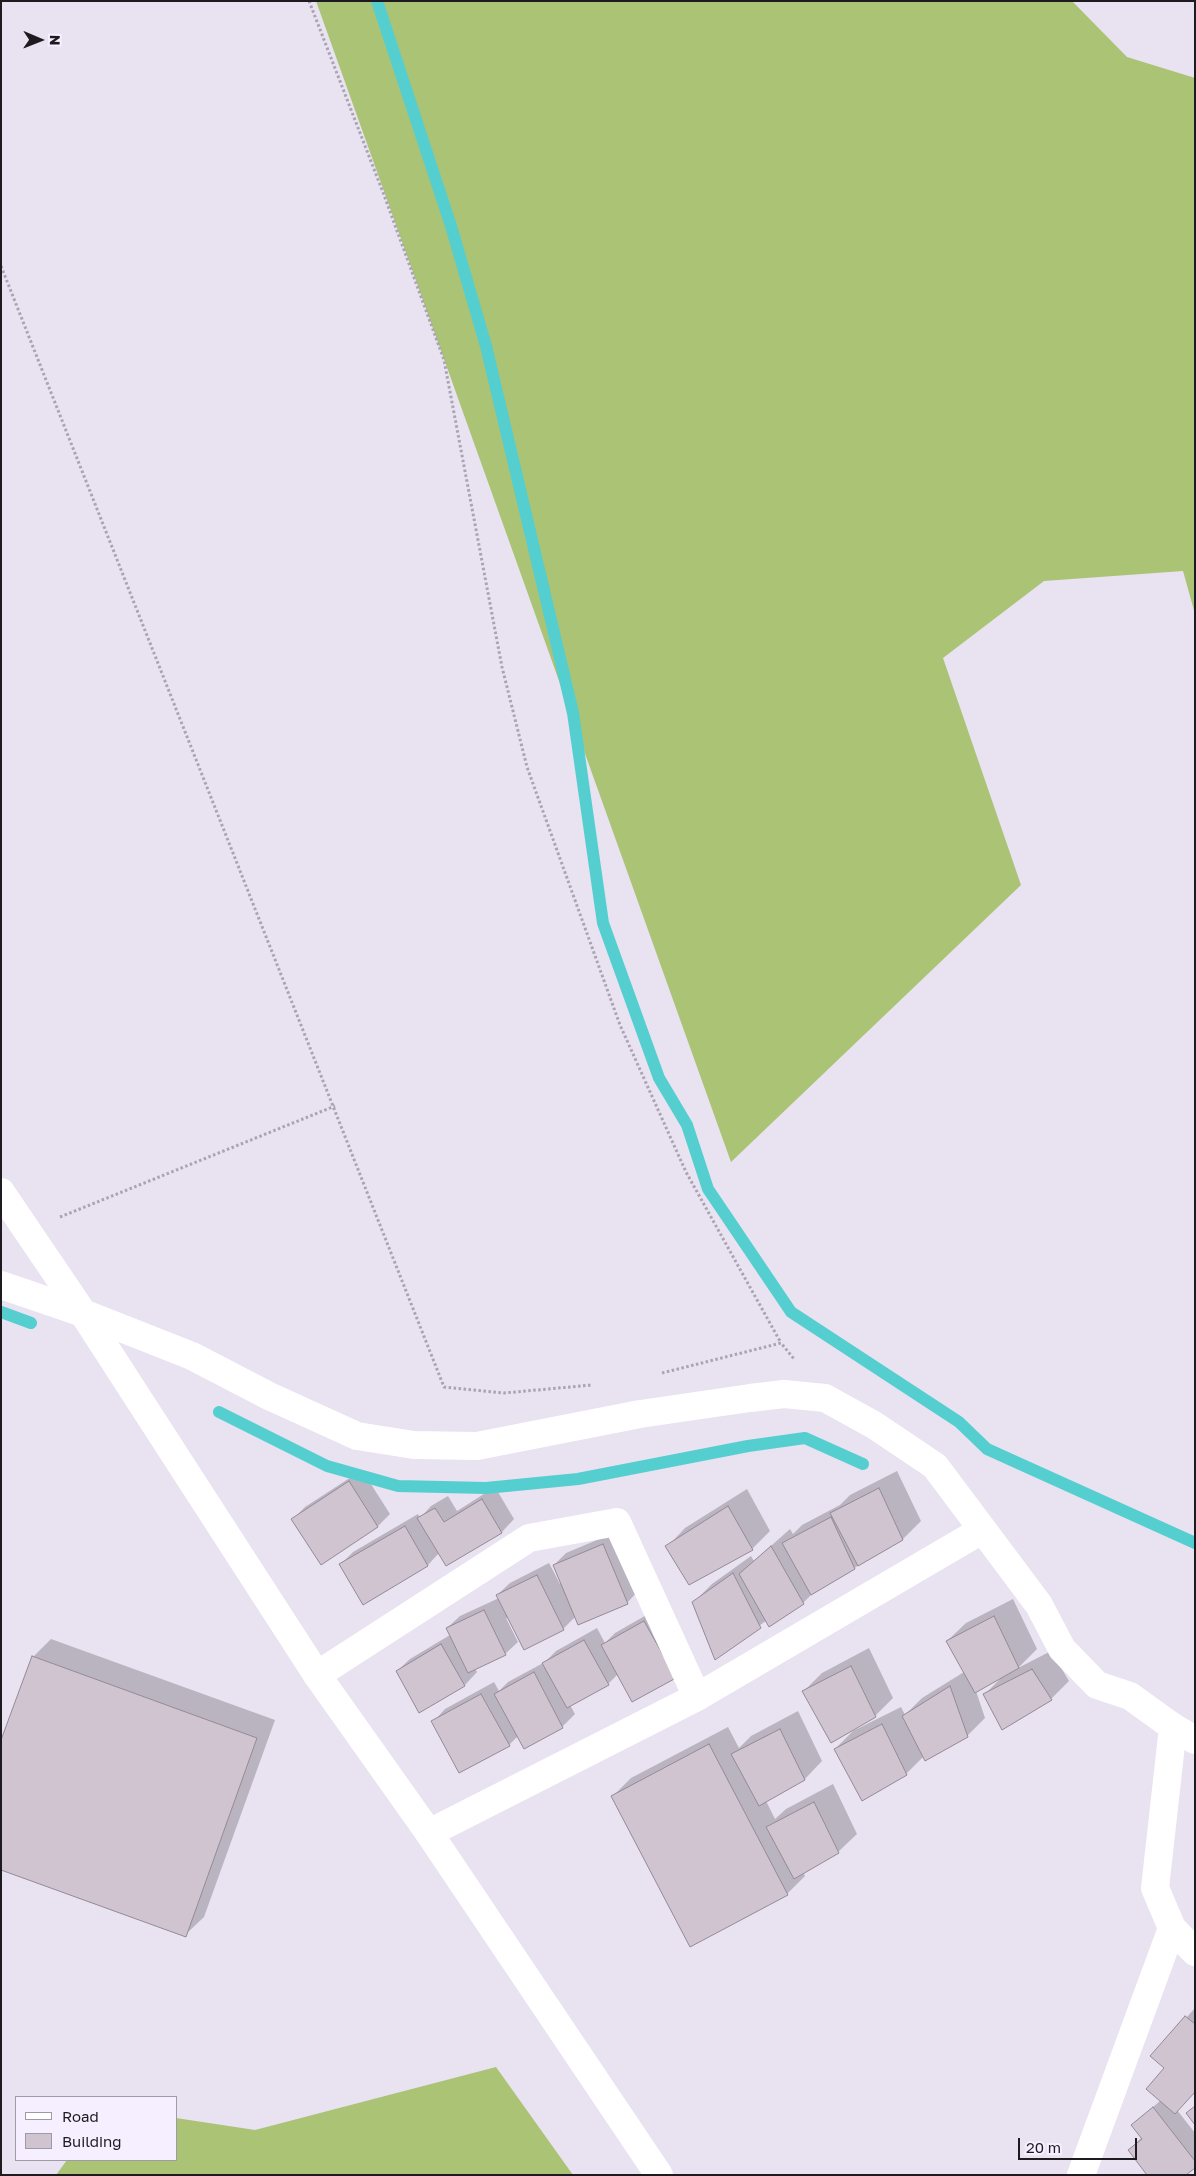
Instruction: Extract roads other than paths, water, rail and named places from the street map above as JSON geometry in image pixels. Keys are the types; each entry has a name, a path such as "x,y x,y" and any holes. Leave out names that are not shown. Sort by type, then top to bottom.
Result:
{"street":[{"path":"1,1192 82,1313 317,1675 429,1833 658,2175"},
{"path":"1,1285 82,1313 192,1356 269,1396 357,1436 414,1445 477,1446 640,1414 784,1394 825,1398 874,1425 935,1466 1040,1606 1062,1649 1098,1685 1130,1696 1184,1733 1155,1888 1172,1928 1195,1952"},
{"path":"317,1675 529,1538 617,1522 697,1697"},
{"path":"429,1833 697,1697 982,1530"},
{"path":"1081,2175 1172,1928"}],"waterway":[{"path":"377,1 451,226 486,346 573,713 603,923 659,1078 687,1125 708,1189 791,1312 959,1422 987,1449 1195,1543"},
{"path":"1,1312 31,1323"},
{"path":"219,1412 327,1466 398,1486 486,1488 578,1479 748,1446 805,1438 863,1464"}]}
